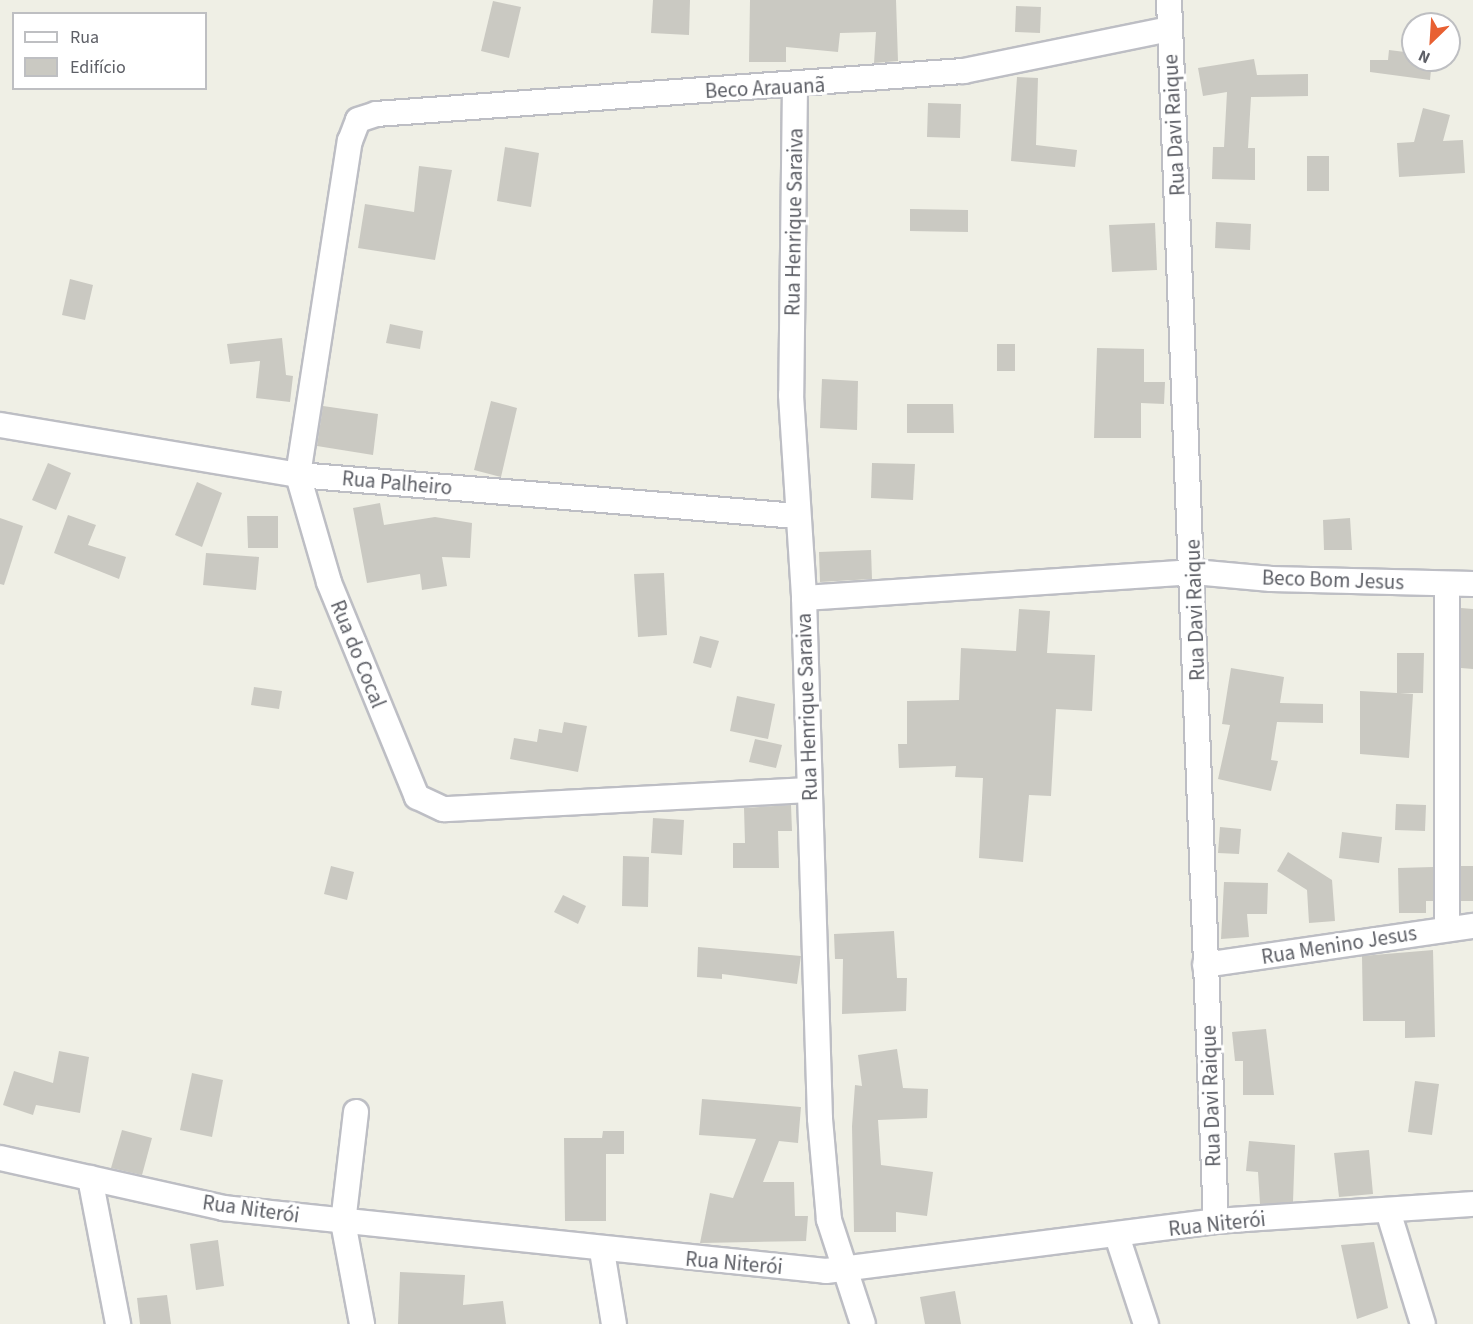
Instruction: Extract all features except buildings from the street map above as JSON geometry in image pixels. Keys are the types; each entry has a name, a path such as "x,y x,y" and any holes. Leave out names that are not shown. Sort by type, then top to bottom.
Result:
{"street":[{"name":"Rua Davi Raique","path":"1169,0 1194,572 1205,965 1216,1221"},
{"name":"Beco Arauanã","path":"358,120 376,114 963,71 1169,29"},
{"name":"Rua Henrique Saraiva","path":"795,85 791,395 804,598 808,790 820,1119 829,1220 863,1324"},
{"name":"Rua do Cocal","path":"358,120 350,141 298,476 328,582 422,802 443,809 808,790"},
{"name":"Rua Palheiro","path":"0,425 298,476 797,516"},
{"name":"Beco Bom Jesus","path":"804,598 1194,572 1473,584"},
{"path":"1447,584 1448,929"},
{"name":"Rua Menino Jesus","path":"1205,965 1473,926"},
{"path":"356,1112 343,1221 363,1324"},
{"name":"Rua Niterói","path":"0,1158 223,1208 602,1251 844,1270 1117,1236 1216,1221 1473,1204"},
{"path":"90,1178 118,1324"},
{"path":"1388,1211 1423,1324"},
{"path":"1117,1236 1146,1324"},
{"path":"602,1251 614,1324"}]}
